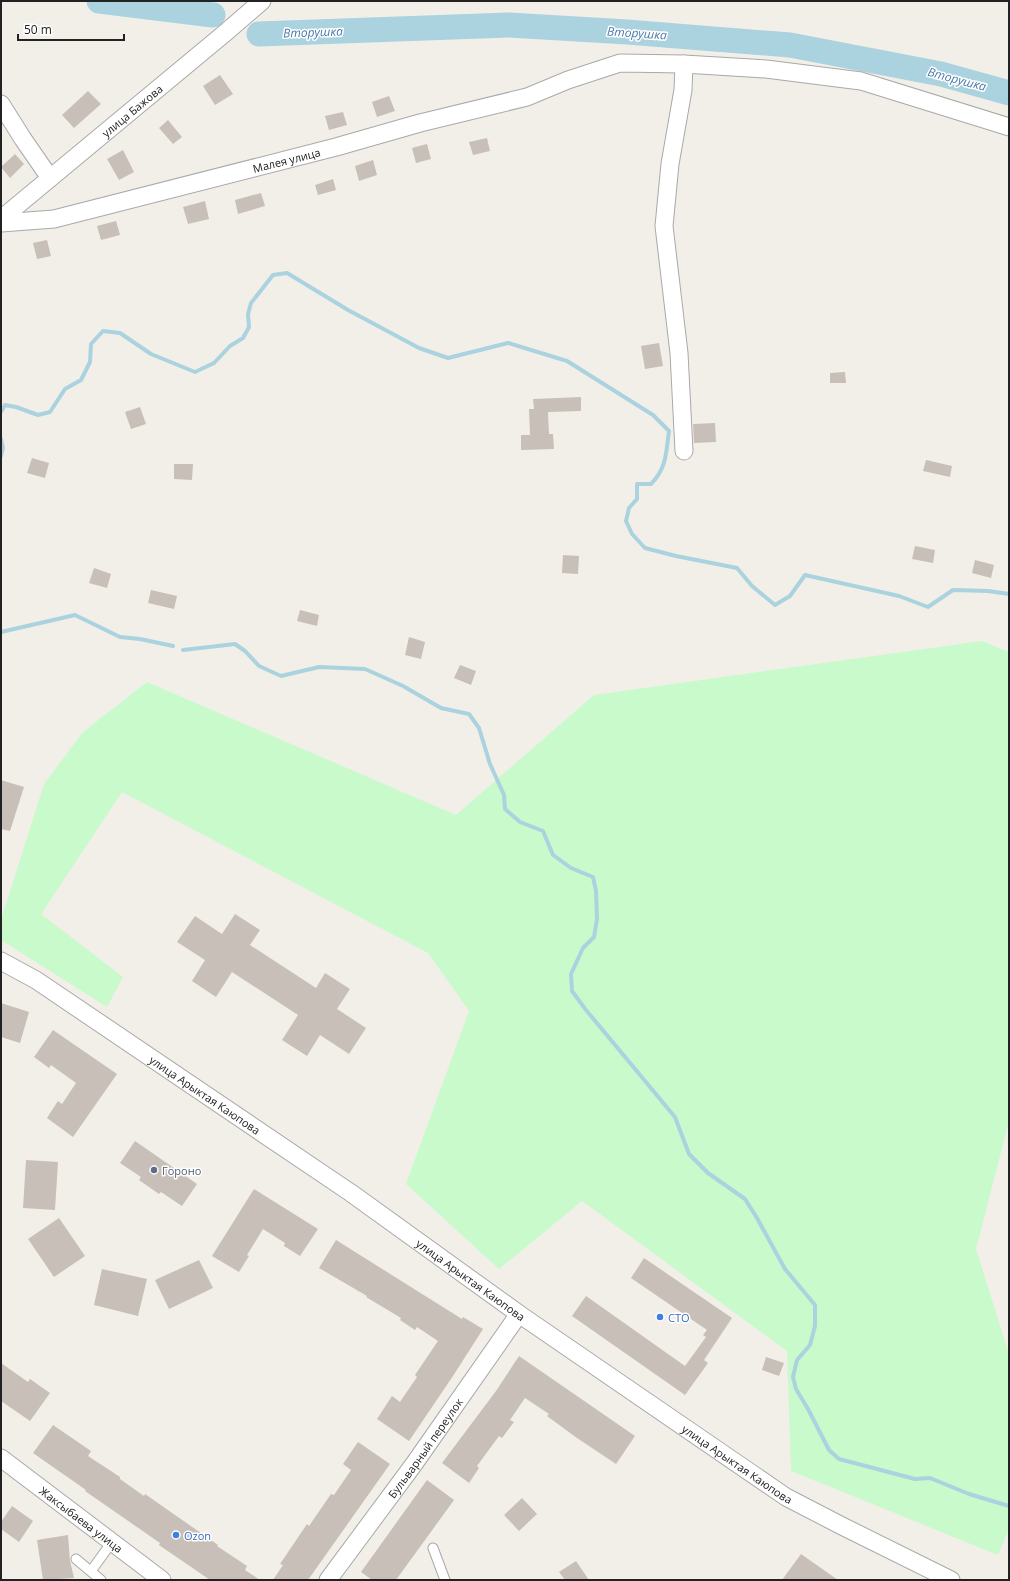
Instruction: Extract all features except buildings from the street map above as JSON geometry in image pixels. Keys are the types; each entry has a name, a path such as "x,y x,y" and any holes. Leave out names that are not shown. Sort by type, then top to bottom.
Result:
{"street":[{"name":"улица Бажова","path":"1,219 262,1"},
{"name":"Малея улица","path":"1,223 54,219 336,147 420,123 527,97 568,80 620,62 766,69 861,81 1009,127"},
{"path":"684,64 683,90 670,164 664,226 678,353 684,451"},
{"path":"1,104 50,178"},
{"name":"улица Арыктая Каюпова","path":"1,961 55,993 351,1193 518,1314 786,1497 951,1580"},
{"name":"Бульварный переулок","path":"328,1580 414,1464 518,1314"},
{"name":"Жаксыбаева улица","path":"1,1458 162,1580"}],"lane":[{"path":"91,1571 112,1542"},
{"path":"433,1548 445,1580"},
{"path":"76,1559 102,1580"}],"green space":[{"path":"982,641 1009,652 1009,1121 976,1249 1009,1354 1009,1529 998,1555 791,1471 787,1351 582,1201 499,1269 406,1184 469,1011 428,953 122,792 41,914 123,977 107,1007 1,940 1,920 44,784 83,732 147,682 456,815 594,695"}],"waterway":[{"name":"Вторушка","path":"99,1 213,15"},
{"name":"Вторушка","path":"259,34 509,25 627,32 790,45 941,74 1009,93"},
{"path":"1,412 5,405 16,407 38,415 50,412 65,389 81,380 90,362 91,344 103,331 120,333 151,354 195,372 214,363 230,346 243,338 249,327 248,314 251,303 273,275 287,273 348,310 419,348 448,358 508,343 567,361 653,415 669,431 665,459 660,472 651,484 637,484 637,499 629,508 626,521 632,534 645,548 676,556 737,568 752,586 775,605 790,596 805,575 899,596 928,607 953,590 988,591 1009,594"},
{"path":"1,439 3,448 1,456"},
{"path":"1,632 75,615 120,637 140,639 173,646"},
{"path":"183,650 235,644 245,651 259,666 281,676 319,667 365,669 403,686 441,708 469,714 479,728 490,764 504,795 505,809 520,822 543,831 553,855 571,868 593,877 596,891 597,919 594,937 583,948 571,974 572,991 675,1117 689,1154 708,1173 745,1199 785,1269 815,1305 815,1326 810,1345 797,1360 793,1377 796,1389 829,1450 839,1459 915,1479 930,1478 969,1494 1009,1506"}],"place":[{"name":"Гороно","path":"154,1170"},
{"name":"СТО","path":"660,1317"},
{"name":"Ozon","path":"176,1535"}]}
